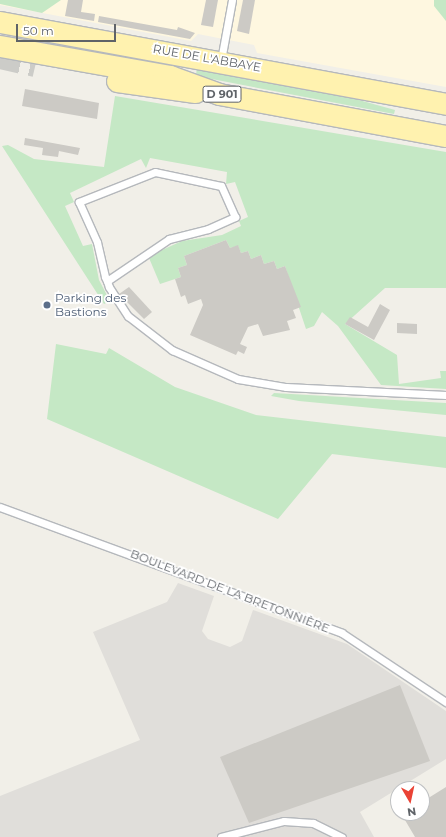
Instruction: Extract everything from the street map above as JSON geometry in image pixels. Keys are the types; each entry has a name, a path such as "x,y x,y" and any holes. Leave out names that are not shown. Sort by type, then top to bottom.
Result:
{"main road":[{"name":"RUE DE L'ABBAYE","path":"0,22 295,73 446,104"},
{"name":"RUE DE L'ABBAYE","path":"0,46 170,76 219,94"},
{"name":"RUE DE L'ABBAYE","path":"35,66 165,90 219,94 446,136"},
{"name":"RUE DE L'ABBAYE","path":"295,73 409,110 446,117"}],"lane":[{"path":"221,60 232,0"},
{"path":"0,30 230,70 265,68"},
{"path":"107,281 171,238 208,229 235,217 222,186 155,172 79,202 97,242 107,281 128,316 145,331 207,369 238,379 286,387 446,395"},
{"name":"BOULEVARD DE LA BRETONNIÈRE","path":"0,507 342,633 446,702"},
{"path":"221,837 239,835 284,821 313,823 342,837"}],"shaded area":[{"path":"0,0 446,0 446,87 257,53 254,45 198,34 191,41 0,5"},
{"path":"178,583 214,596 202,631 208,639 230,647 242,641 253,610 347,644 446,711 446,759 410,781 390,781 390,794 360,812 374,837 0,837 0,796 140,740 93,632 167,602"}],"green space":[{"path":"0,0 61,0 42,13 0,4"},
{"path":"434,0 446,0 446,21 434,6"},
{"path":"197,66 312,87 395,110 394,114 196,76"},
{"path":"115,96 446,152 446,288 385,288 345,324 397,355 399,384 441,378 440,371 446,371 446,389 381,385 338,326 322,312 314,326 306,329 285,266 277,269 274,261 264,264 261,255 251,259 248,251 241,253 238,246 230,248 226,240 184,256 187,265 178,268 181,277 160,284 149,258 151,255 182,241 222,235 241,226 239,221 248,217 235,182 226,184 227,172 150,158 146,168 141,159 70,193 74,202 65,206 83,246 92,244 99,280 110,301 104,304 2,146 8,145 34,159 104,167"},
{"path":"56,344 106,354 109,348 175,387 256,415 446,437 446,468 332,454 278,519 47,419"},
{"path":"274,393 446,403 446,415 299,401 271,396"}],"building":[{"path":"68,0 83,0 81,12 95,14 94,21 65,16"},
{"path":"206,0 218,0 213,27 201,25"},
{"path":"243,0 255,0 249,34 237,31"},
{"path":"99,16 177,30 178,27 195,33 190,39 98,22"},
{"path":"25,89 99,103 97,119 22,106"},
{"path":"25,138 80,148 78,155 59,151 58,157 42,155 43,148 24,145"},
{"path":"226,240 230,248 238,245 241,253 248,251 251,259 261,255 264,264 274,261 277,269 285,266 301,307 293,310 296,318 287,321 290,330 263,336 258,324 248,327 240,344 247,347 244,354 238,351 236,355 190,335 203,305 201,299 188,304 185,295 181,297 175,279 181,277 178,268 187,265 184,256"},
{"path":"129,287 152,312 144,319 119,294"},
{"path":"380,304 390,310 374,340 345,324 350,317 368,327"},
{"path":"397,323 417,324 417,334 397,333"},
{"path":"400,685 430,761 249,823 220,757"},
{"path":"446,787 446,837 415,837 406,821 430,821 430,797"}],"tunnel":[{"path":"0,58 35,66"}],"place":[{"name":"Parking des Bastions","path":"47,305"}]}
